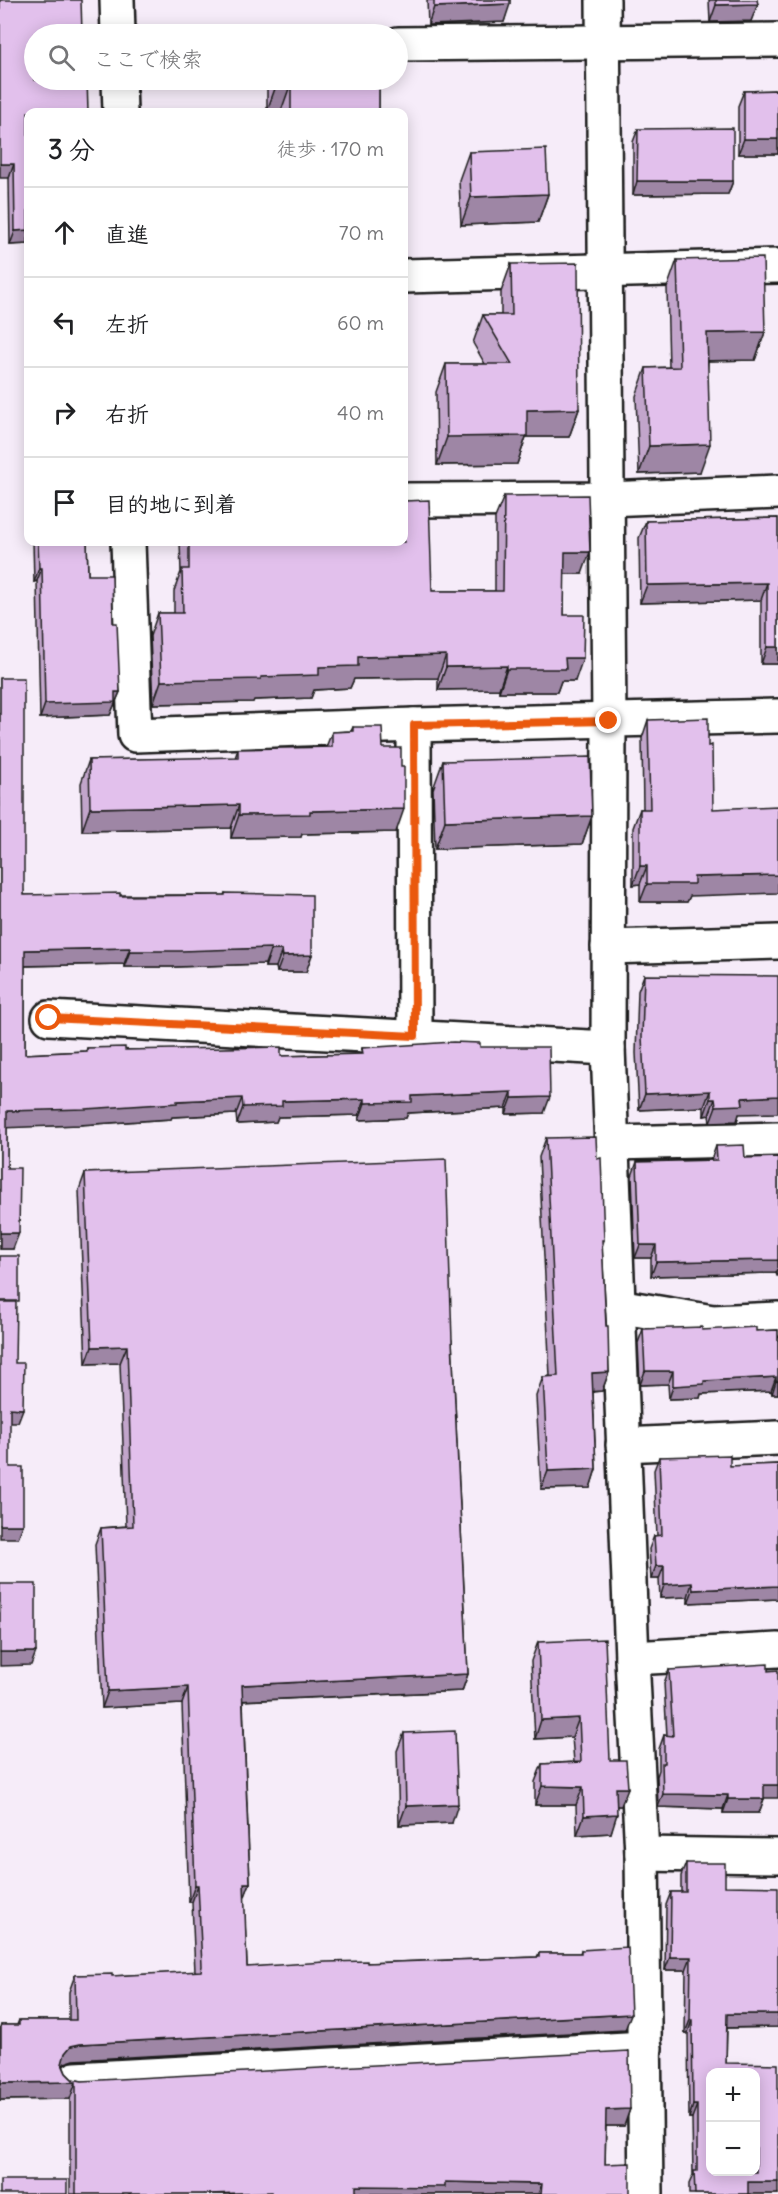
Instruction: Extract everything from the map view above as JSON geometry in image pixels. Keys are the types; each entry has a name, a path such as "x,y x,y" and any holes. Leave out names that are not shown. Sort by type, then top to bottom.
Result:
{"street":[{"path":"117,0 118,24"},
{"path":"603,0 609,721 608,1047 617,1306 642,1854 646,2194"},
{"path":"408,44 778,40"},
{"path":"119,90 120,108"},
{"path":"408,276 778,266"},
{"path":"408,500 607,499 778,492"},
{"path":"128,546 135,735 778,716"},
{"path":"414,725 415,1036"},
{"path":"608,946 778,942"},
{"path":"49,1018 608,1047"},
{"path":"613,1143 778,1138"},
{"path":"617,1306 713,1322 778,1319"},
{"path":"623,1445 778,1438"},
{"path":"632,1658 778,1650"},
{"path":"642,1854 778,1856"},
{"path":"75,2079 645,2048"}],"building":[{"path":"0,0 81,0 82,24 24,24 24,90 87,90 88,108 24,108 24,230 15,231 14,164 0,164"},
{"path":"434,0 510,0 510,4 434,7"},
{"path":"716,0 757,0 758,4 716,5"},
{"path":"291,90 379,90 379,108 291,108"},
{"path":"778,90 778,139 744,139 744,91"},
{"path":"733,128 733,181 637,181 638,129"},
{"path":"546,149 548,194 471,197 469,152"},
{"path":"763,258 765,332 707,333 710,444 649,446 646,368 680,367 677,260"},
{"path":"578,263 579,409 527,410 527,436 447,437 446,364 512,364 483,315 512,315 511,264"},
{"path":"588,495 590,552 565,552 564,615 584,615 583,658 565,658 566,669 507,669 507,666 446,667 446,655 358,657 358,666 319,667 319,675 161,681 158,613 183,613 182,569 189,569 189,546 408,546 408,501 429,500 432,591 503,591 504,496"},
{"path":"778,518 778,647 767,647 767,583 647,585 646,521"},
{"path":"38,546 87,546 88,575 112,575 113,623 117,623 120,692 115,692 115,702 45,704 42,568 39,568"},
{"path":"0,678 24,678 24,895 120,893 120,896 225,895 225,893 312,895 312,955 283,956 282,950 271,950 271,948 181,951 130,951 130,948 25,950 25,1054 87,1051 87,1048 125,1047 125,1050 281,1047 281,1056 363,1054 362,1048 453,1042 480,1043 480,1047 549,1047 550,1097 512,1098 512,1092 412,1096 412,1102 365,1103 365,1099 282,1101 282,1106 243,1107 242,1098 85,1109 7,1111 7,1168 20,1168 19,1233 0,1233"},
{"path":"708,718 708,746 712,745 713,809 778,806 778,875 694,877 694,884 647,884 647,866 640,866 640,809 650,809 648,720"},
{"path":"353,727 382,727 383,748 401,748 401,766 404,766 404,809 239,815 239,805 90,808 89,760 238,757 238,749 332,747 332,732 353,731"},
{"path":"590,757 592,816 445,821 443,761"},
{"path":"644,975 778,976 778,1096 742,1098 743,1105 716,1106 715,1099 710,1099 710,1091 645,1094 642,1037"},
{"path":"596,1137 597,1159 601,1158 604,1240 602,1240 609,1372 592,1373 596,1469 548,1471 543,1377 558,1376 546,1138"},
{"path":"744,1145 745,1158 778,1157 778,1260 656,1262 656,1245 640,1245 637,1162 717,1160 716,1146"},
{"path":"446,1159 468,1674 242,1685 250,1883 244,1883 247,1967 325,1962 367,1961 367,1963 539,1957 539,1953 581,1953 581,1950 628,1947 631,2014 80,2044 71,2046 65,2053 62,2064 72,2079 82,2081 629,2051 630,2109 606,2110 605,2164 630,2163 630,2194 541,2194 542,2184 445,2182 445,2187 356,2186 356,2194 272,2194 272,2192 76,2194 76,2082 1,2083 1,2025 19,2025 19,2020 76,2020 75,1975 112,1974 112,1976 201,1971 202,1966 198,1885 195,1885 188,1687 108,1691 101,1528 133,1526 127,1346 92,1347 85,1173"},
{"path":"0,1256 19,1256 19,1301 0,1301"},
{"path":"0,1302 16,1302 15,1363 24,1363 23,1409 10,1408 10,1467 23,1467 23,1525 0,1525"},
{"path":"702,1327 702,1330 756,1327 756,1331 778,1330 778,1381 776,1377 704,1381 704,1384 673,1386 673,1371 645,1371 643,1329"},
{"path":"730,1455 730,1466 778,1464 778,1586 693,1590 692,1583 664,1585 664,1566 656,1566 654,1536 662,1535 659,1457"},
{"path":"0,1584 36,1584 36,1652 0,1652"},
{"path":"605,1639 610,1760 626,1760 628,1788 616,1788 617,1814 584,1816 583,1787 542,1786 542,1764 581,1762 579,1718 541,1720 538,1642"},
{"path":"768,1664 768,1671 778,1670 778,1785 764,1785 764,1799 728,1799 728,1795 663,1794 664,1735 673,1736 669,1670"},
{"path":"455,1731 458,1804 406,1806 404,1733"},
{"path":"686,1863 725,1863 725,1886 778,1887 778,2014 727,2014 726,2063 778,2064 778,2182 748,2182 748,2194 695,2194 697,2105 693,2105 692,2020 690,2020 691,1957 670,1957 671,1892 686,1892"},
{"path":"0,2180 67,2180 67,2194 0,2194"}],"route":[{"path":"49,1018 415,1036 414,725 609,721"}]}
